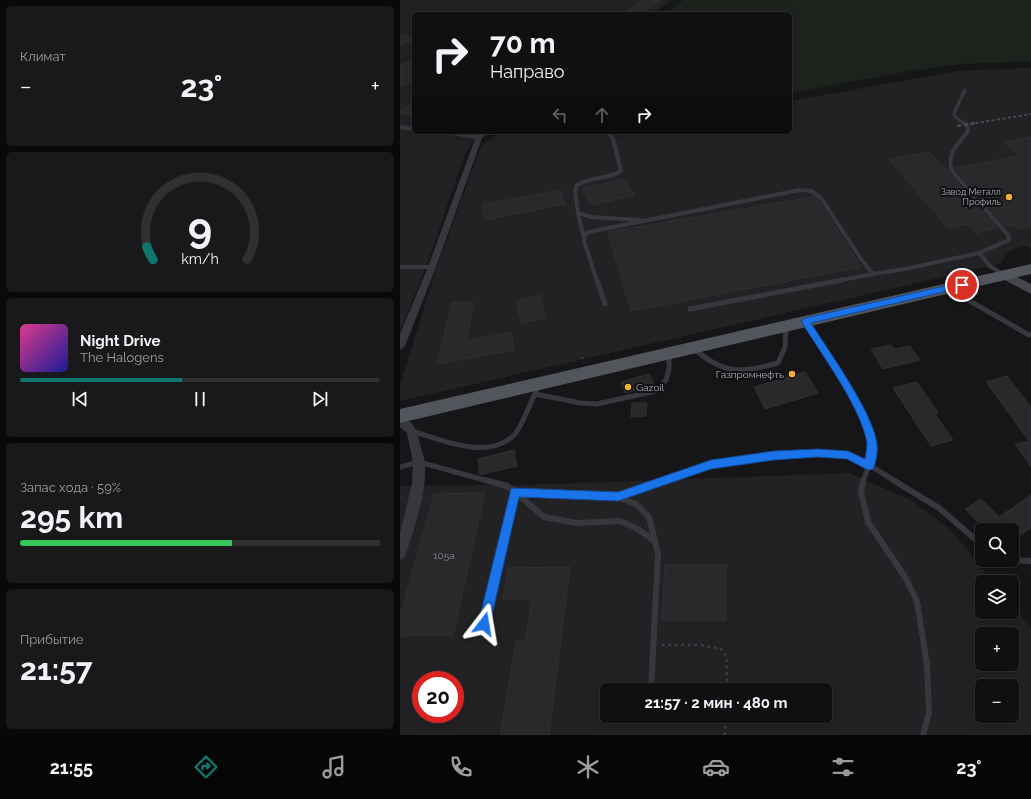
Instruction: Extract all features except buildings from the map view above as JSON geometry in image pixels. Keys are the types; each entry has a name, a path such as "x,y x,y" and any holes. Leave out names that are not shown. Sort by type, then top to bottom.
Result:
{"main road":[{"path":"400,416 536,388 669,352 1031,269"}],"street":[{"path":"400,127 412,129"},
{"path":"456,134 479,138"},
{"path":"400,346 432,267 479,138 484,134"},
{"path":"1005,275 1031,290"},
{"path":"400,420 412,431 419,462 418,483 410,521 400,554"}],"lane":[{"path":"690,309 905,269 979,253 1006,243 1009,238 952,171 950,166 949,156 968,131 967,125 954,117 954,113 965,90"},
{"path":"605,304 584,238 575,191 577,185 586,180 614,175 622,171 613,139 609,134"},
{"path":"584,238 588,232 806,190 815,193 821,198 861,259 873,274"},
{"path":"578,213 591,217 649,220"},
{"path":"979,253 990,266 1005,275"},
{"path":"400,267 432,267"},
{"path":"948,288 1029,335 1031,334"},
{"path":"805,321 852,397 868,428 872,445 869,466 863,481 861,492 868,522 905,578 917,601 920,614 927,666 929,713 923,735"},
{"path":"693,347 703,357 723,369 752,370 778,363 784,347 786,326"},
{"path":"412,431 459,445 479,449 500,444 515,435 536,388 581,403 597,404 656,391 666,380 669,369 669,352"},
{"path":"618,497 711,464 774,455 818,453 848,455 939,508 975,539"},
{"path":"400,466 419,462 508,486 544,517 577,523 620,521 636,528 655,541"},
{"path":"514,492 618,497 636,504 649,517 658,554 651,683"},
{"path":"484,624 514,492"},
{"path":"1019,561 1031,562"}],"path":[{"path":"653,645 701,645 721,649 727,658 728,683"},
{"path":"725,735 726,723"}],"shaded area":[{"path":"400,0 672,0 655,12 412,12 412,134 478,134 465,154 428,262 400,332"},
{"path":"683,0 1031,0 1031,61 961,64 909,71 792,93 792,12 668,12"},
{"path":"1031,68 1031,248 1026,246 1010,250 1000,264 400,401 400,385 436,270 481,146 497,134 792,134 792,101 958,71"},
{"path":"849,473 911,500 950,529 975,560 975,567 981,567 987,575 975,575 975,619 1019,619 1019,614 1031,629 1031,735 400,735 400,486 524,485"}],"railway":[{"path":"970,124 1031,114"},
{"path":"957,126 976,123"}],"place":[{"name":"Завод Металл Профиль","path":"1009,197"},
{"name":"Газпромнефть","path":"792,374"},
{"name":"Gazoil","path":"628,387"}],"route":[{"path":"484,624 513,502 514,492 618,497 711,464 774,455 818,453 848,455 869,466 872,456 872,445 868,428 852,397 805,321 962,285"}]}
